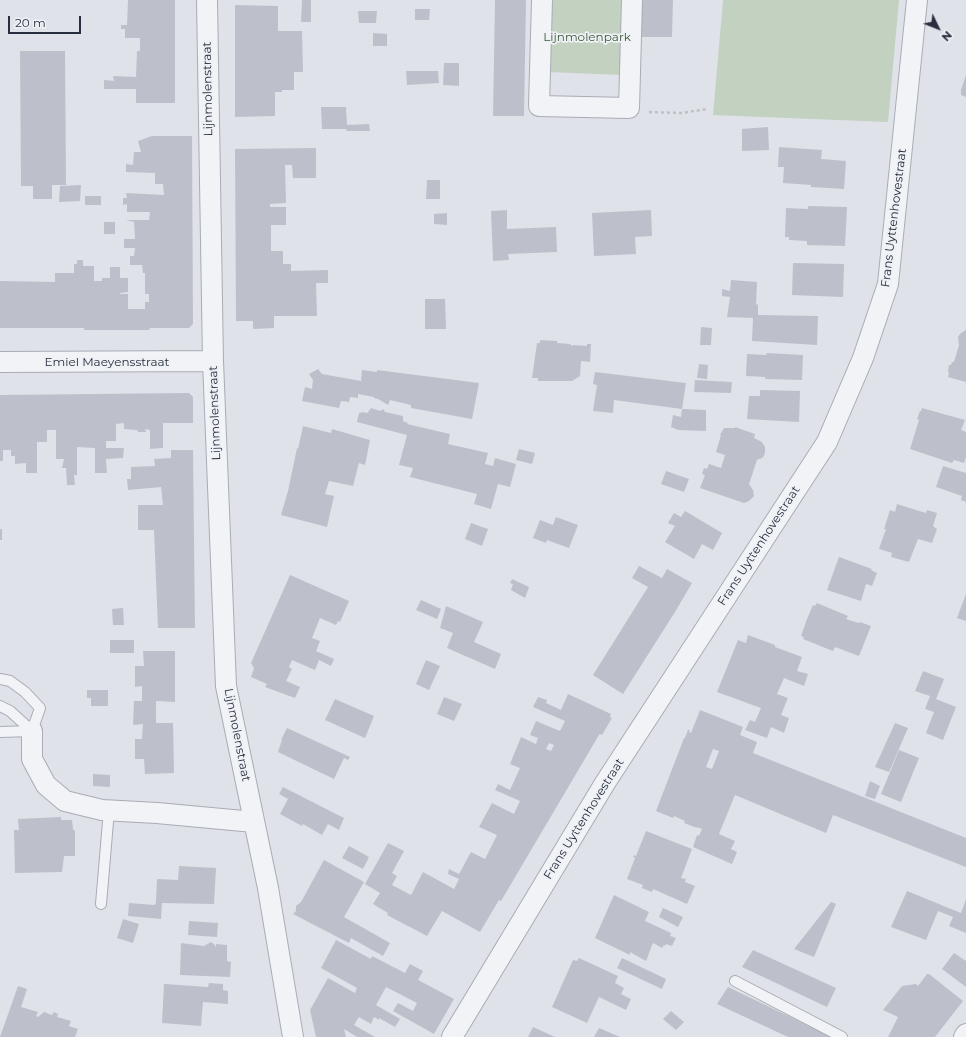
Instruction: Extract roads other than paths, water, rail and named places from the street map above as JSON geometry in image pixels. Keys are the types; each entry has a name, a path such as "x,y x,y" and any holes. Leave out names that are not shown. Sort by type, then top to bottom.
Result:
{"street":[{"name":"Lijnmolenstraat","path":"207,0 213,361 226,686 268,888 293,1037"},
{"path":"542,0 539,106 630,108 632,0"},
{"name":"Frans Uyttenhovestraat","path":"452,1037 605,783 827,442 863,358 888,284 917,0"},
{"name":"Emiel Maeyensstraat","path":"0,362 213,361"},
{"path":"32,731 32,759 46,785 65,800 102,810 254,822"}],"lane":[{"path":"0,679 10,681 25,692 40,708 32,731"},
{"path":"0,706 10,711 32,731"},
{"path":"0,732 32,731"},
{"path":"101,904 109,810"},
{"path":"735,981 842,1037"}],"park label":[{"name":"Lijnmolenpark","path":"587,37"}]}
